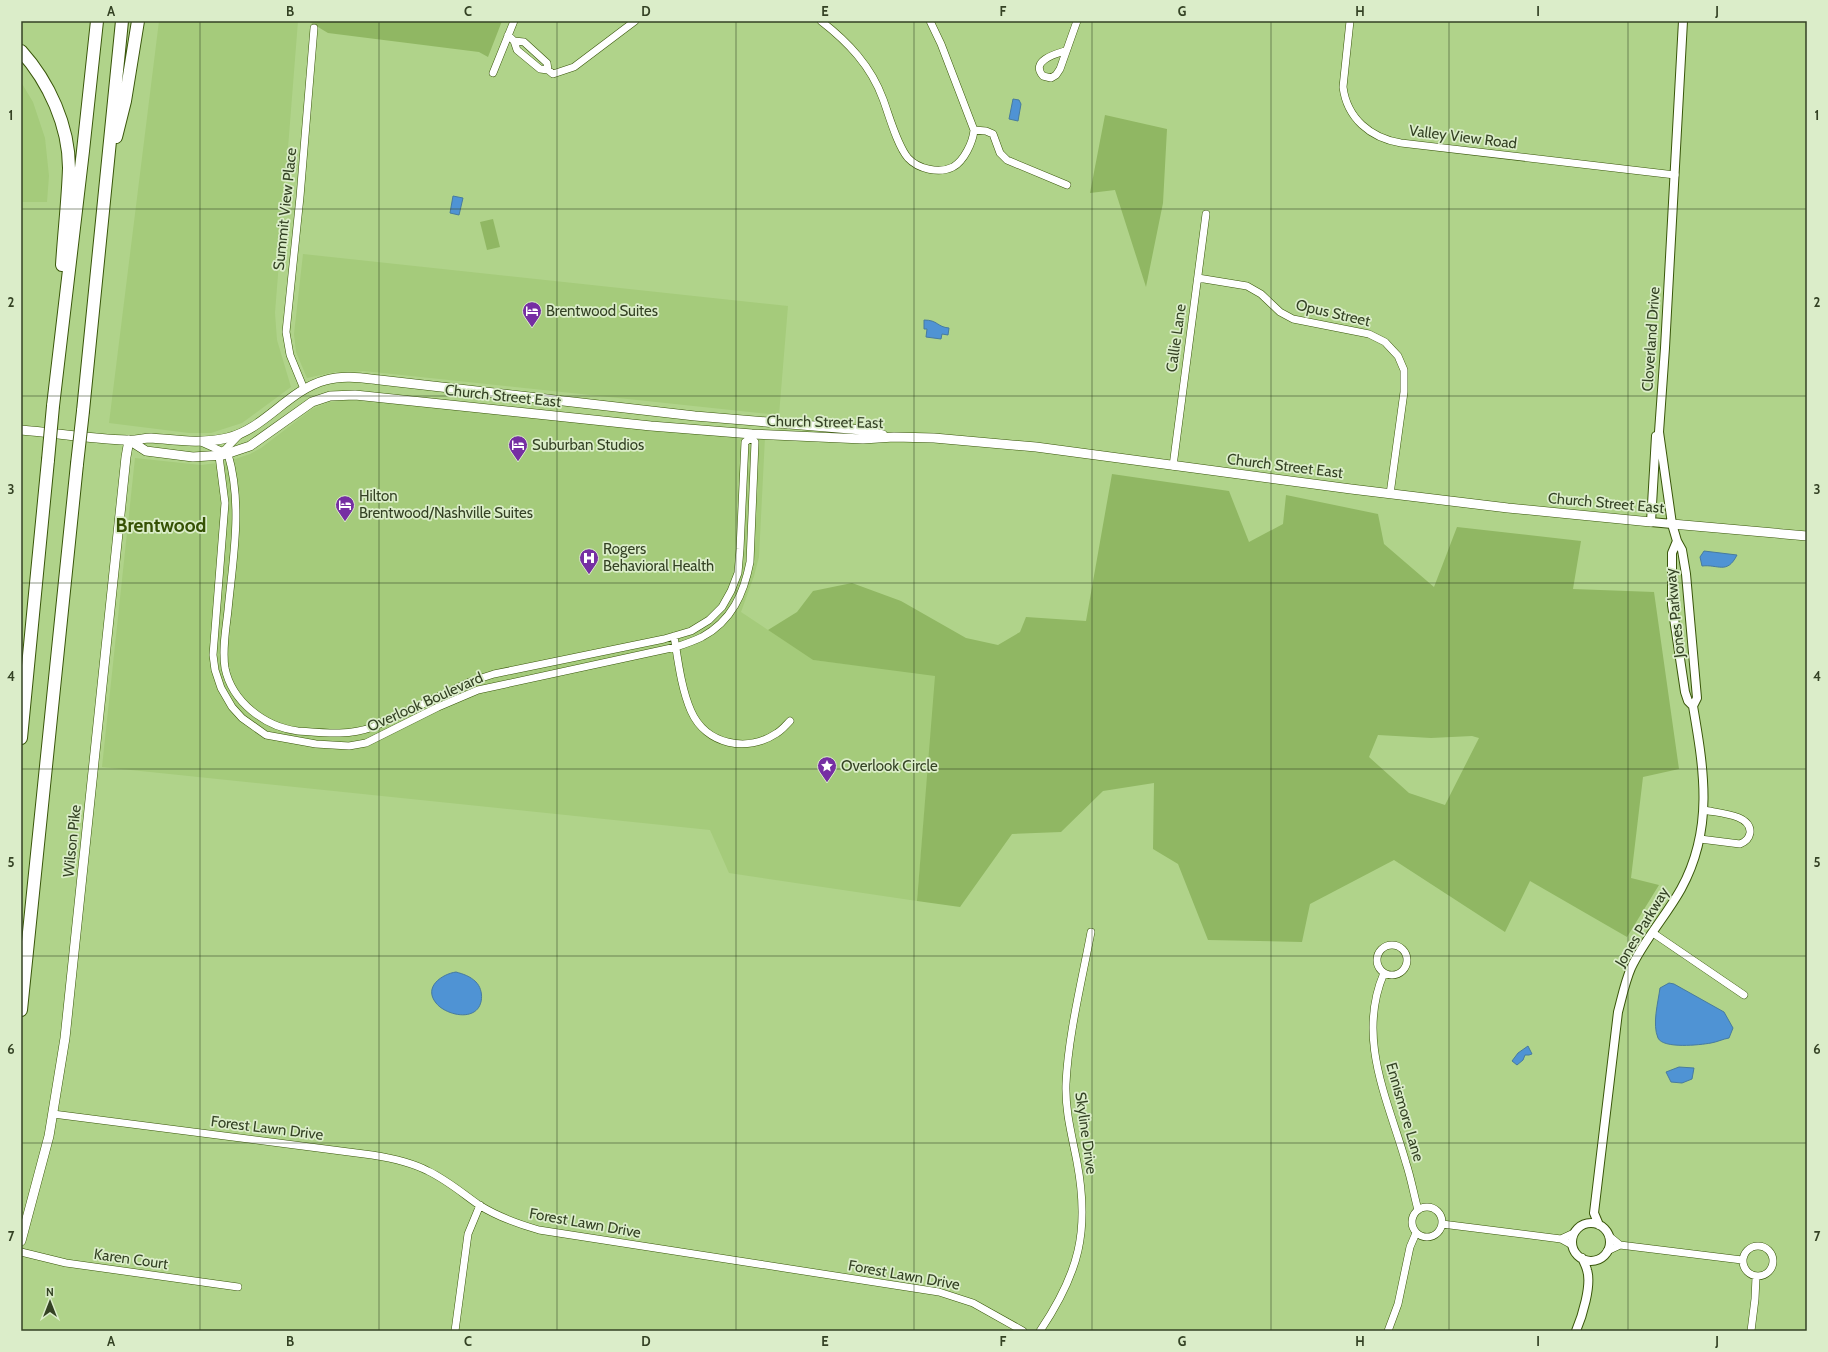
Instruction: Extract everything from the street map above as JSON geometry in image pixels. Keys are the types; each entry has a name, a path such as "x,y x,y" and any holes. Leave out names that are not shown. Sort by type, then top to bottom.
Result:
{"highway":[{"path":"53,406 84,151 96,21"},
{"path":"21,1010 122,21"},
{"path":"107,173 125,101 138,21"},
{"path":"21,51 44,82 56,107 66,139 69,167 53,406 21,738"}],"main road":[{"name":"Church Street East","path":"21,430 129,440 148,438 199,441 227,438 241,433 304,389 326,380 339,378 360,378 695,416 862,430 894,437"},
{"name":"Church Street East","path":"129,440 146,451 193,457 223,454 250,446 312,402 341,394 751,436 863,439 894,437 934,438 1036,447 1390,494 1651,522"},
{"name":"Wilson Pike","path":"21,1241 44,1156 53,1114 67,1022 126,456 129,440"},
{"path":"1672,524 1807,536"}],"street":[{"path":"493,73 511,38 514,21"},
{"path":"511,38 524,42 547,63 548,70 553,74 567,70 635,21"},
{"path":"821,21 849,45 870,71 880,90 903,151 916,165 933,169 952,167 965,154 974,130 941,44 930,21"},
{"name":"Valley View Road","path":"1350,21 1343,87 1344,93 1350,111 1358,122 1380,138 1401,143 1675,175"},
{"name":"Cloverland Drive","path":"1672,524 1662,462 1659,421 1665,348 1683,21"},
{"path":"1065,51 1075,22"},
{"name":"Summit View Place","path":"304,389 288,350 286,332 300,197 314,28"},
{"path":"974,130 986,131 993,134 1000,153 1005,159 1067,185"},
{"name":"Callie Lane","path":"1173,466 1206,214"},
{"name":"Opus Street","path":"1198,278 1247,286 1262,294 1280,312 1293,319 1369,334 1385,342 1398,356 1404,370 1404,392 1390,494"},
{"path":"1651,522 1654,460 1659,421"},
{"path":"199,441 223,454 241,433"},
{"name":"Overlook Boulevard","path":"751,436 755,442 751,551 746,580 738,601 720,625 702,638 676,647 478,690 438,707 366,742 349,746 316,744 266,735 242,718 232,708 221,688 215,670 213,655 225,503 223,454 235,491 236,530 224,656 226,668 230,682 237,694 249,708 260,718 289,730 335,734 356,732 373,727 472,681 494,674 674,636 691,631 709,620 722,607 731,591 738,573 745,442 751,436"},
{"name":"Church Street East","path":"1651,522 1672,524"},
{"name":"Jones Parkway","path":"1672,524 1677,541 1682,550 1691,622 1697,698 1693,706"},
{"name":"Jones Parkway","path":"1599,1225 1594,1213 1618,1012 1630,970 1681,889 1693,862 1700,839 1704,810 1703,765 1693,706 1688,701 1685,692 1672,605 1672,553 1677,541"},
{"path":"674,636 691,710 701,727 714,737 730,743 751,744 778,733 790,721"},
{"path":"1700,839 1736,845 1748,839 1750,831 1747,822 1740,818 1704,810"},
{"name":"Skyline Drive","path":"1040,1331 1064,1290 1078,1255 1082,1236 1082,1189 1070,1133 1066,1104 1066,1084 1070,1051 1091,932"},
{"path":"1653,934 1744,995"},
{"path":"1389,944 1399,946 1403,949 1407,958 1405,968 1397,974 1392,975 1384,973 1379,968 1377,963 1378,953 1389,944"},
{"name":"Ennismore Lane","path":"1384,973 1377,989 1373,1015 1375,1057 1386,1104 1406,1162 1418,1210"},
{"name":"Forest Lawn Drive","path":"53,1114 388,1158 415,1165 433,1173 480,1205 512,1221 551,1233 727,1258 939,1292 973,1303 1023,1331"},
{"path":"455,1331 468,1234 480,1205"},
{"path":"1424,1207 1434,1209 1441,1216 1442,1224 1440,1230 1432,1237 1422,1237 1416,1233 1411,1221 1418,1210 1424,1207"},
{"path":"1585,1224 1594,1213"},
{"path":"1561,1239 1574,1233 1580,1226 1591,1223 1599,1225 1620,1245"},
{"path":"1442,1224 1561,1239 1572,1245 1577,1254 1582,1258 1588,1271"},
{"path":"1388,1331 1401,1292 1410,1247 1416,1233"},
{"path":"1572,1245 1574,1233"},
{"path":"1576,1331 1585,1305 1588,1271 1595,1260 1603,1256 1607,1251 1609,1236"},
{"path":"1607,1251 1620,1245 1742,1260"},
{"path":"1762,1246 1770,1252 1773,1262 1770,1271 1756,1277 1747,1273 1744,1269 1742,1260 1744,1254 1752,1247 1762,1246"},
{"name":"Karen Court","path":"21,1252 66,1263 238,1287"},
{"path":"1582,1258 1595,1260"},
{"path":"1751,1331 1756,1277"}],"shaded area":[{"path":"159,21 298,21 275,313 277,340 291,387 242,423 211,433 189,433 109,423"},
{"path":"308,21 502,21 488,57 479,52 328,33"},
{"path":"21,82 33,102 45,138 49,176 47,202 21,202"},
{"path":"1105,115 1167,129 1163,203 1146,287 1115,190 1090,193"},
{"path":"493,219 500,247 487,250 480,222"},
{"path":"303,254 788,306 779,415 364,371 335,372 307,378 296,352 294,334"},
{"path":"348,400 765,437 759,557 741,612 813,660 936,675 917,901 729,873 710,830 102,767 135,458 201,465 226,462 250,454 261,448 312,409 329,402"},
{"path":"1112,474 1229,491 1249,542 1283,524 1286,495 1378,514 1384,544 1434,587 1457,527 1581,541 1573,589 1654,592 1679,769 1643,777 1631,878 1659,885 1627,937 1530,881 1505,932 1394,860 1310,904 1302,942 1208,940 1178,864 1153,849 1154,783 1103,791 1061,832 1012,834 960,907 917,901 935,676 813,660 768,630 797,612 813,591 852,583 901,601 966,638 998,645 1020,632 1026,617 1086,621","holes":["1378,735 1431,738 1472,736 1479,738 1445,805 1409,793 1369,757"]}],"water":[{"path":"1013,99 1019,100 1021,104 1018,121 1009,119"},
{"path":"453,196 463,198 459,215 450,213"},
{"path":"924,320 929,320 949,328 948,335 942,334 941,339 926,337 927,329 924,329"},
{"path":"1704,551 1737,555 1730,565 1726,567 1702,566 1700,557"},
{"path":"456,972 464,974 479,985 482,999 481,1003 476,1011 472,1013 463,1015 452,1013 439,1006 433,997 433,987 436,982 445,975"},
{"path":"1669,983 1674,984 1724,1012 1733,1028 1729,1038 1711,1043 1691,1045 1674,1045 1661,1041 1656,1032 1656,1013 1660,988"},
{"path":"1528,1046 1532,1054 1525,1055 1523,1060 1517,1065 1512,1061 1518,1053"},
{"path":"1679,1067 1694,1068 1692,1079 1682,1083 1671,1082 1666,1072"}],"place":[{"name":"Brentwood Suites","path":"532,328"},
{"name":"Suburban Studios","path":"518,462"},
{"name":"Hilton Brentwood/Nashville Suites","path":"345,522"},
{"name":"Rogers Behavioral Health","path":"589,575"},
{"name":"Overlook Circle","path":"827,783"}],"district":[{"name":"Brentwood","path":"161,525"}]}
